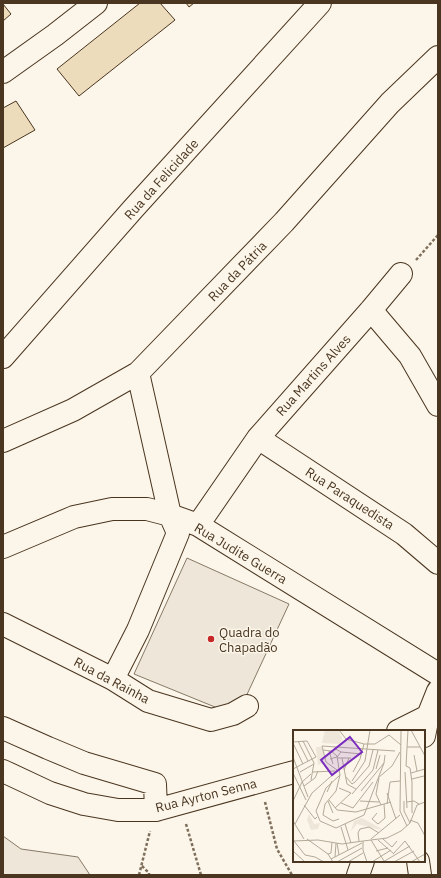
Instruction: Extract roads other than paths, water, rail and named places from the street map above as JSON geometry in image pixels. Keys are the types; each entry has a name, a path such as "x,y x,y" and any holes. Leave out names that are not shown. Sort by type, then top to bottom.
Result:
{"street":[{"path":"3,72 55,35 96,3"},
{"name":"Rua da Felicidade","path":"3,357 133,209 320,3"},
{"name":"Rua da Pátria","path":"3,441 73,410 138,374 284,222 390,103 438,57"},
{"name":"Rua Martins Alves","path":"198,525 258,438 401,274"},
{"path":"371,310 410,356 437,401"},
{"path":"112,679 138,630 178,533 170,515 138,374"},
{"name":"Rua Paraquedista","path":"258,438 404,534 438,563"},
{"name":"Rua Judite Guerra","path":"3,546 74,517 112,510 147,509 170,515 198,525 438,674"},
{"name":"Rua da Rainha","path":"3,624 112,679 148,701 211,720 233,714 248,706"},
{"path":"416,727 438,691"},
{"path":"3,728 84,762 156,784 156,810"},
{"name":"Rua Ayrton Senna","path":"3,771 50,793 84,804 118,810 156,810 293,772"},
{"path":"358,875 363,862"},
{"path":"418,862 420,875"}],"place":[{"name":"Quadra do Chapadão","path":"211,639"}]}
